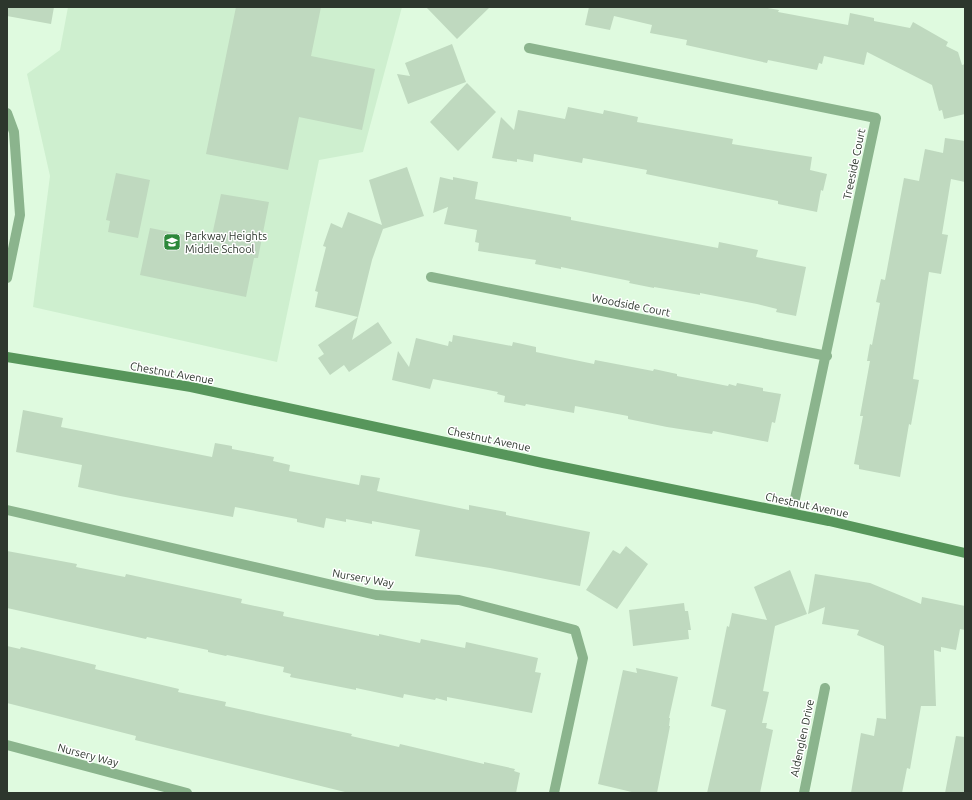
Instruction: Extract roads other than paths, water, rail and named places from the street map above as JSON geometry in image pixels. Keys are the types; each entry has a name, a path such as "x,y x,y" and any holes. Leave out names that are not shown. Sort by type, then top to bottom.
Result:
{"main road":[{"name":"Chestnut Avenue","path":"7,357 191,387 542,463 792,513 965,554"}],"street":[{"name":"Treeside Court","path":"529,48 876,118 827,356 792,513"},
{"path":"7,113 14,132 20,215 7,278"},
{"name":"Woodside Court","path":"431,277 827,356"},
{"name":"Nursery Way","path":"7,510 376,595 459,600 575,630 582,658 554,793"},
{"name":"Aldenglen Drive","path":"804,793 825,688"},
{"name":"Nursery Way","path":"7,745 187,793"}],"place":[{"name":"Parkway Heights Middle School","path":"172,242"}]}
